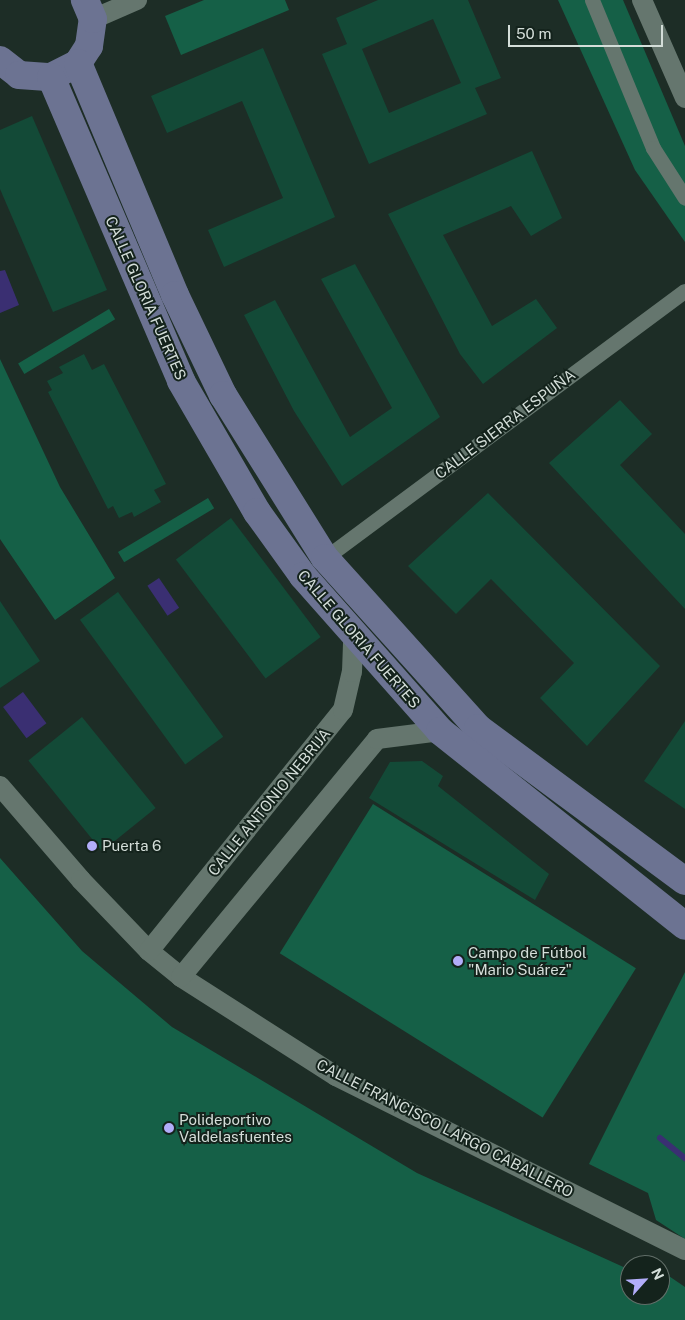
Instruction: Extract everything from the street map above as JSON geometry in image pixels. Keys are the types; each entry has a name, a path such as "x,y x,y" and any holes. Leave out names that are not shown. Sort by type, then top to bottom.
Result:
{"main road":[{"path":"0,60 19,75 51,78 78,63 89,46 89,9"},
{"name":"CALLE GLORIA FUERTES","path":"78,63 175,295 223,395 325,558 478,728 685,881"},
{"name":"CALLE GLORIA FUERTES","path":"51,78 181,381 257,512 353,637 440,731 685,926"}],"street":[{"path":"89,9 136,0"},
{"path":"592,0 653,148 685,198"},
{"path":"642,0 685,98"},
{"name":"CALLE SIERRA ESPUÑA","path":"325,558 685,291"},
{"name":"CALLE ANTONIO NEBRIJA","path":"149,951 343,710 352,672 353,637"},
{"path":"181,977 377,739 440,731"},
{"name":"CALLE FRANCISCO LARGO CABALLERO","path":"0,786 149,951 181,977 336,1076 685,1250"}],"green space":[{"path":"204,0 285,0 289,10 181,55 165,16"},
{"path":"558,0 623,0 685,146 685,242 635,170"},
{"path":"109,309 115,319 24,374 18,364"},
{"path":"0,359 60,487 115,578 55,620 0,539"},
{"path":"208,498 214,508 124,562 118,552"},
{"name":"Campo de Fútbol \"Mario Suárez\"","path":"373,804 636,968 543,1118 280,953"},
{"name":"Polideportivo Valdelasfuentes","path":"0,858 82,951 172,1027 417,1173 620,1265 620,1305 670,1305 670,1277 685,1287 685,1320 0,1320"},
{"path":"685,972 685,1239 656,1220 648,1193 589,1164"}],"shaded area":[{"path":"5,270 19,305 0,313 0,271"},
{"path":"159,578 179,608 168,616 147,586"},
{"path":"23,692 46,723 27,738 3,707"}],"building":[{"path":"378,0 468,0 501,78 475,88 487,114 369,164 322,54 347,44 336,18","holes":["433,19 461,83 389,113 362,49"]},
{"path":"263,48 335,217 224,267 208,230 283,198 242,101 167,133 151,96"},
{"path":"32,116 107,290 53,312 0,189 0,130"},
{"path":"532,151 562,218 531,236 511,206 443,235 492,326 536,299 557,328 483,384 460,354 388,214"},
{"path":"355,264 440,417 342,486 294,411 244,315 275,300 350,437 392,408 321,279"},
{"path":"84,354 92,370 104,364 166,484 154,490 161,502 134,517 132,512 119,518 113,506 108,509 48,392 52,390 47,381 63,373 59,367"},
{"path":"620,400 652,434 620,465 685,534 685,609 549,463"},
{"path":"488,493 660,666 587,746 540,698 574,663 491,579 456,614 408,566"},
{"path":"231,518 321,637 266,679 176,560"},
{"path":"118,592 223,737 185,764 80,620"},
{"path":"0,601 40,661 0,688"},
{"path":"82,717 156,808 102,851 28,760"},
{"path":"685,721 685,809 644,781"},
{"path":"422,761 443,776 438,786 549,874 535,900 369,798 390,762"}],"waterway":[{"path":"660,1138 685,1158"}],"place":[{"name":"Puerta 6","path":"92,846"},
{"name":"Campo de Fútbol \"Mario Suárez\"","path":"458,961"},
{"name":"Polideportivo Valdelasfuentes","path":"169,1128"}]}
